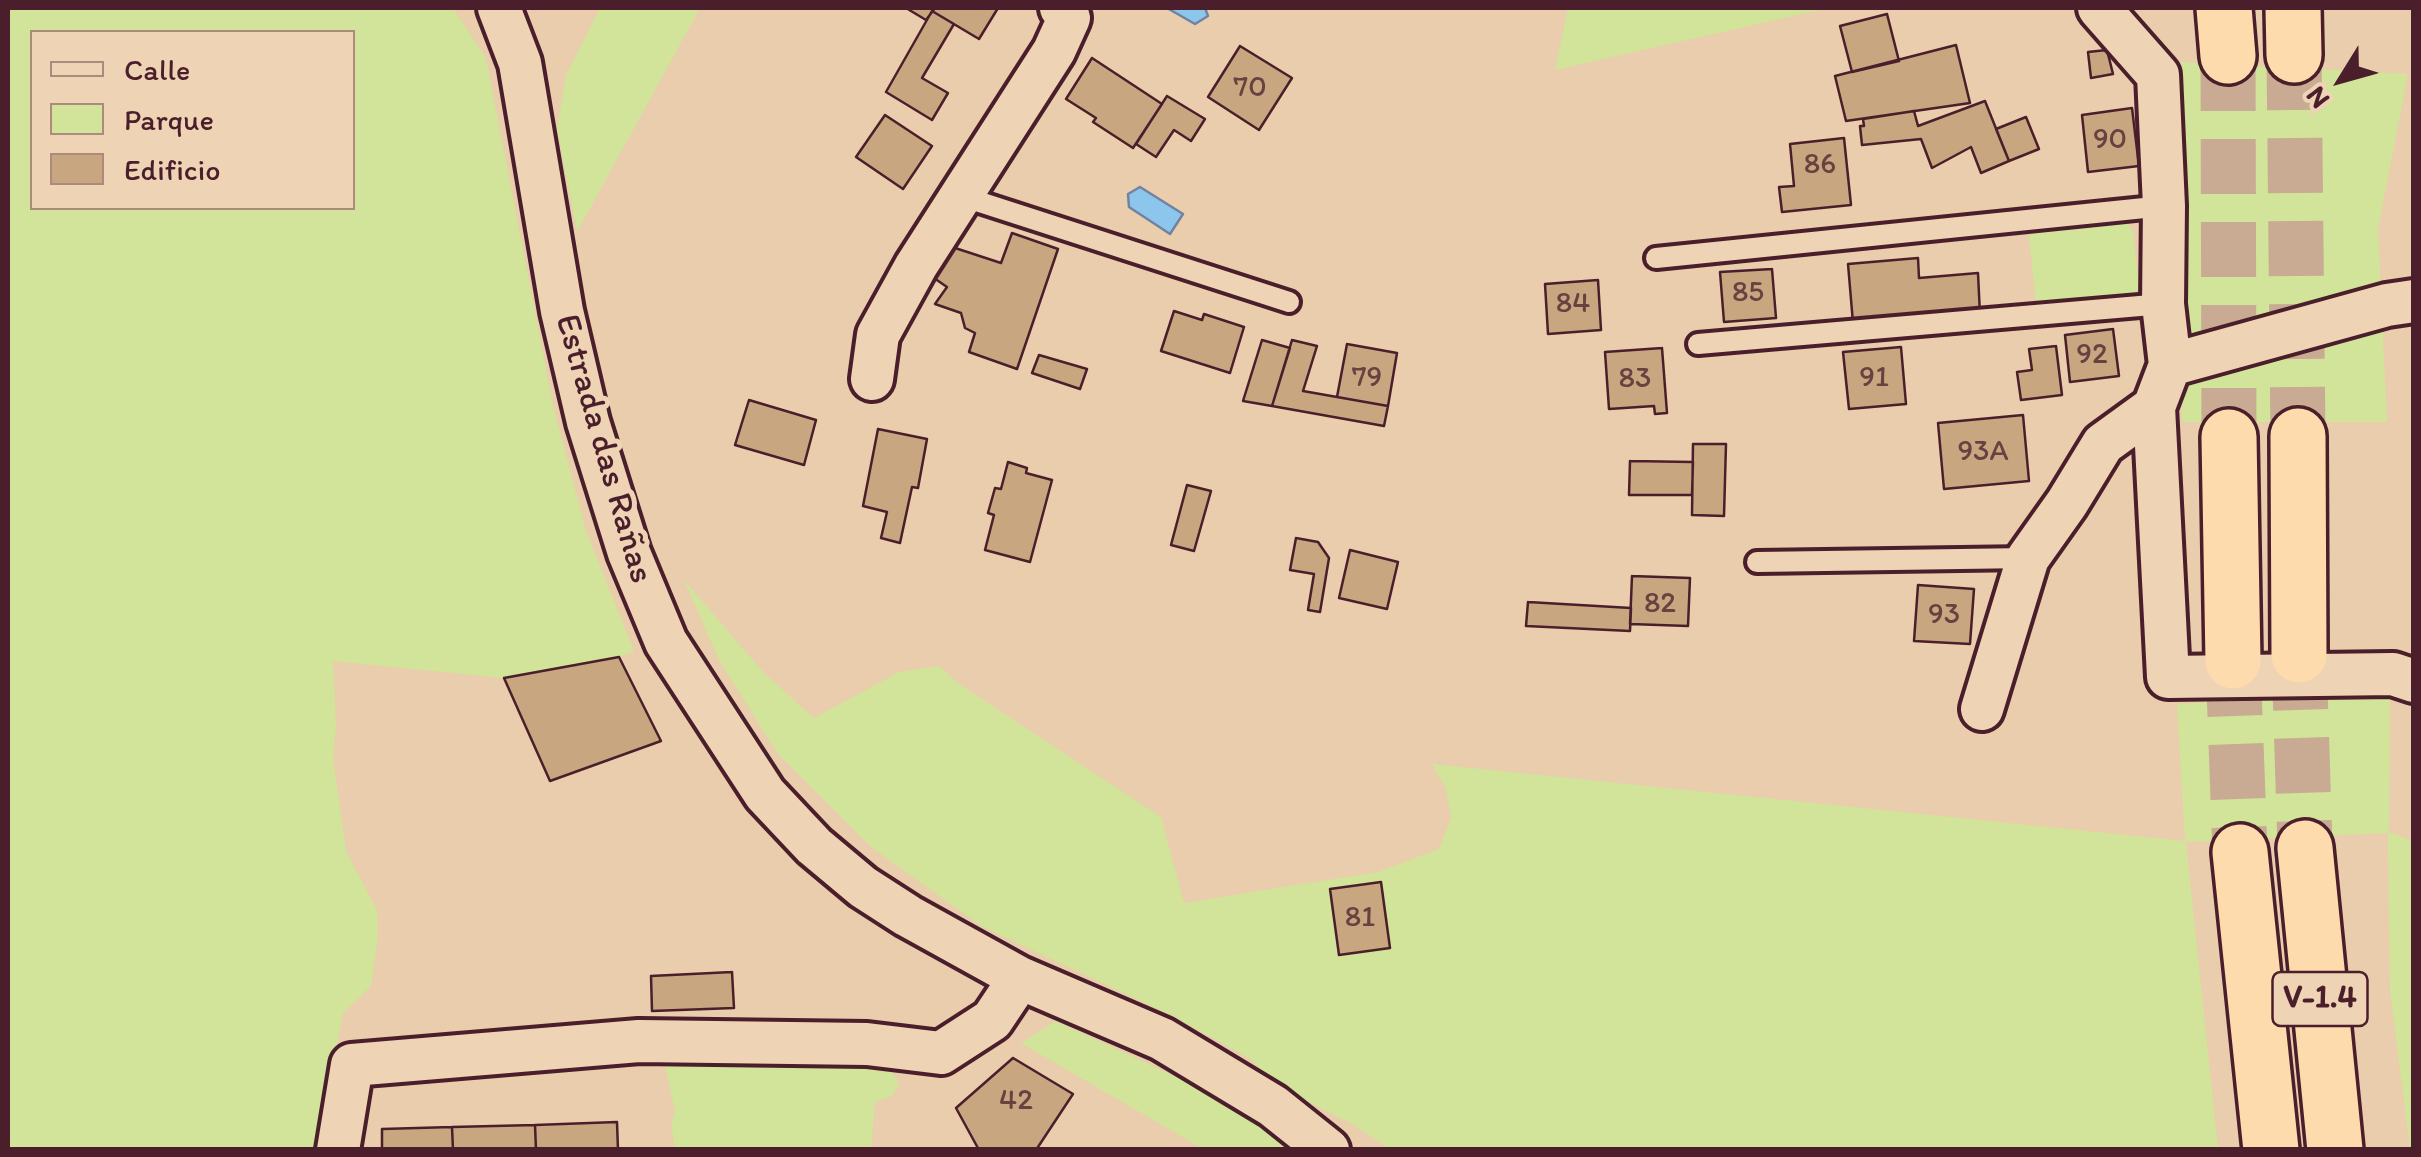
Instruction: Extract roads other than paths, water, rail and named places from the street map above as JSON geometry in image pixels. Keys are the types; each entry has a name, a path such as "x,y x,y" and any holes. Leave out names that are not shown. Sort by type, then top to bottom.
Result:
{"highway":[{"path":"2298,436 2299,656"},
{"path":"2229,437 2233,661"},
{"name":"V-1.4","path":"2304,848 2335,1150"},
{"name":"V-1.4","path":"2240,852 2271,1150"}],"street":[{"name":"Estrada das Rañas","path":"498,8 520,63 562,310 588,422 628,553 666,642 765,794 814,846 862,887 1020,978 1162,1039 1273,1106 1328,1150"},
{"name":"Estrada das Rañas","path":"520,63 535,8"},
{"path":"872,378 878,334 916,266 1054,50 1069,18 1061,8"},
{"path":"2100,8 2158,75 2164,206 2163,304 2170,365 2154,407 2168,677 2392,674 2414,682"},
{"path":"2170,365 2414,301"},
{"path":"1982,709 2028,558 2102,444 2154,407"},
{"path":"338,1150 352,1066 639,1041 867,1044 941,1053 992,1020 1020,978"}],"lane":[{"path":"961,196 1289,302"},
{"path":"1656,258 2164,206"},
{"path":"1698,344 2163,304"},
{"path":"1757,562 2028,558"}],"water":[{"path":"1167,8 1205,8 1208,16 1195,24"},
{"path":"1140,187 1183,214 1170,234 1129,207 1128,194"}],"tunnel":[{"path":"2294,55 2298,436"},
{"path":"2228,56 2229,437"},
{"path":"2299,655 2305,848"},
{"path":"2233,661 2240,852"}]}
